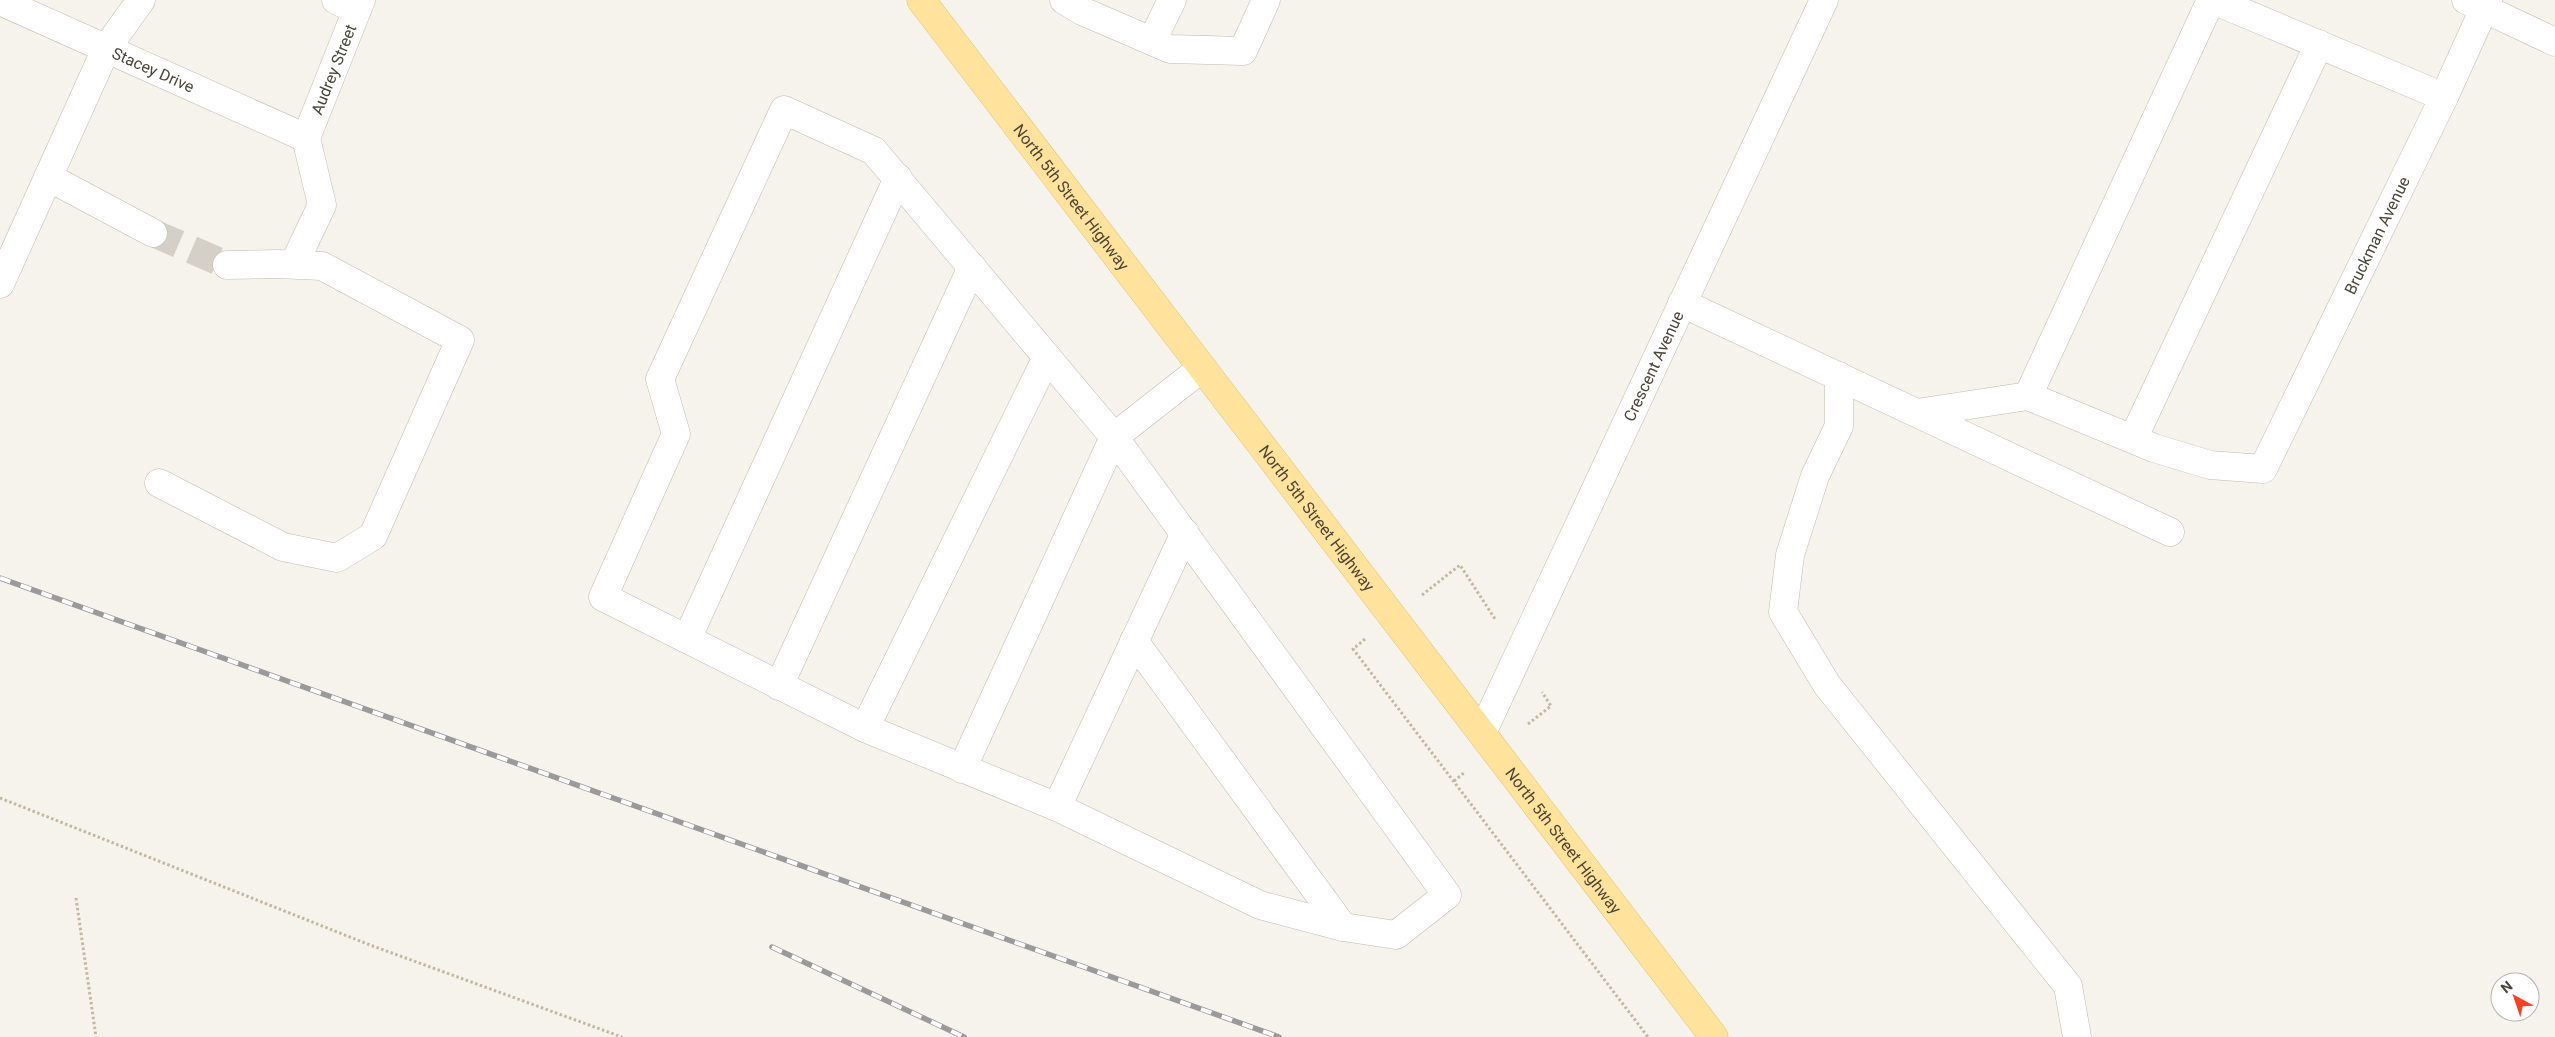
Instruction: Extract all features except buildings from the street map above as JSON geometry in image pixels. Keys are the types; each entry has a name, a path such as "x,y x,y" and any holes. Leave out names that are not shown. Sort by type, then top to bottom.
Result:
{"main road":[{"name":"North 5th Street Highway","path":"922,0 1714,1037"}],"street":[{"path":"0,284 106,48 142,0"},
{"path":"1064,0 1082,11 1170,49 1243,51 1266,0"},
{"path":"1152,41 1172,0"},
{"name":"Crescent Avenue","path":"1482,732 1824,0"},
{"path":"2028,396 2212,0 2444,97"},
{"name":"Stacey Drive","path":"0,1 306,138"},
{"name":"Audrey Street","path":"306,138 351,3"},
{"path":"2479,3 2555,42"},
{"name":"Bruckman Avenue","path":"2133,439 2210,465 2263,469 2444,97 2479,3"},
{"path":"1917,412 2028,396 2133,439 2319,44"},
{"path":"784,110 874,151 972,267 1114,438 1447,895 1396,935 1343,927 1260,905 1057,807 865,728 603,597 676,434 660,379 784,110"},
{"path":"294,264 322,205 306,138"},
{"path":"48,177 153,233"},
{"path":"687,639 898,178"},
{"path":"159,483 283,547 337,558 373,536 460,340 322,266 294,264 227,265"},
{"path":"779,686 972,267"},
{"path":"1682,303 2170,532"},
{"path":"865,728 1047,357"},
{"path":"962,769 1114,438 1202,368"},
{"path":"1839,376 1839,426 1814,476 1790,555 1783,612 1826,685 2068,986 2077,1037"},
{"path":"1057,807 1185,533"},
{"path":"1134,641 1343,927"}],"path":[{"path":"1454,781 1648,1037"},
{"path":"0,798 370,945 622,1037"},
{"path":"76,898 96,1037"}],"tunnel":[{"path":"153,233 227,265"}],"railway":[{"path":"0,578 1279,1037"},
{"path":"772,947 964,1037"}]}
